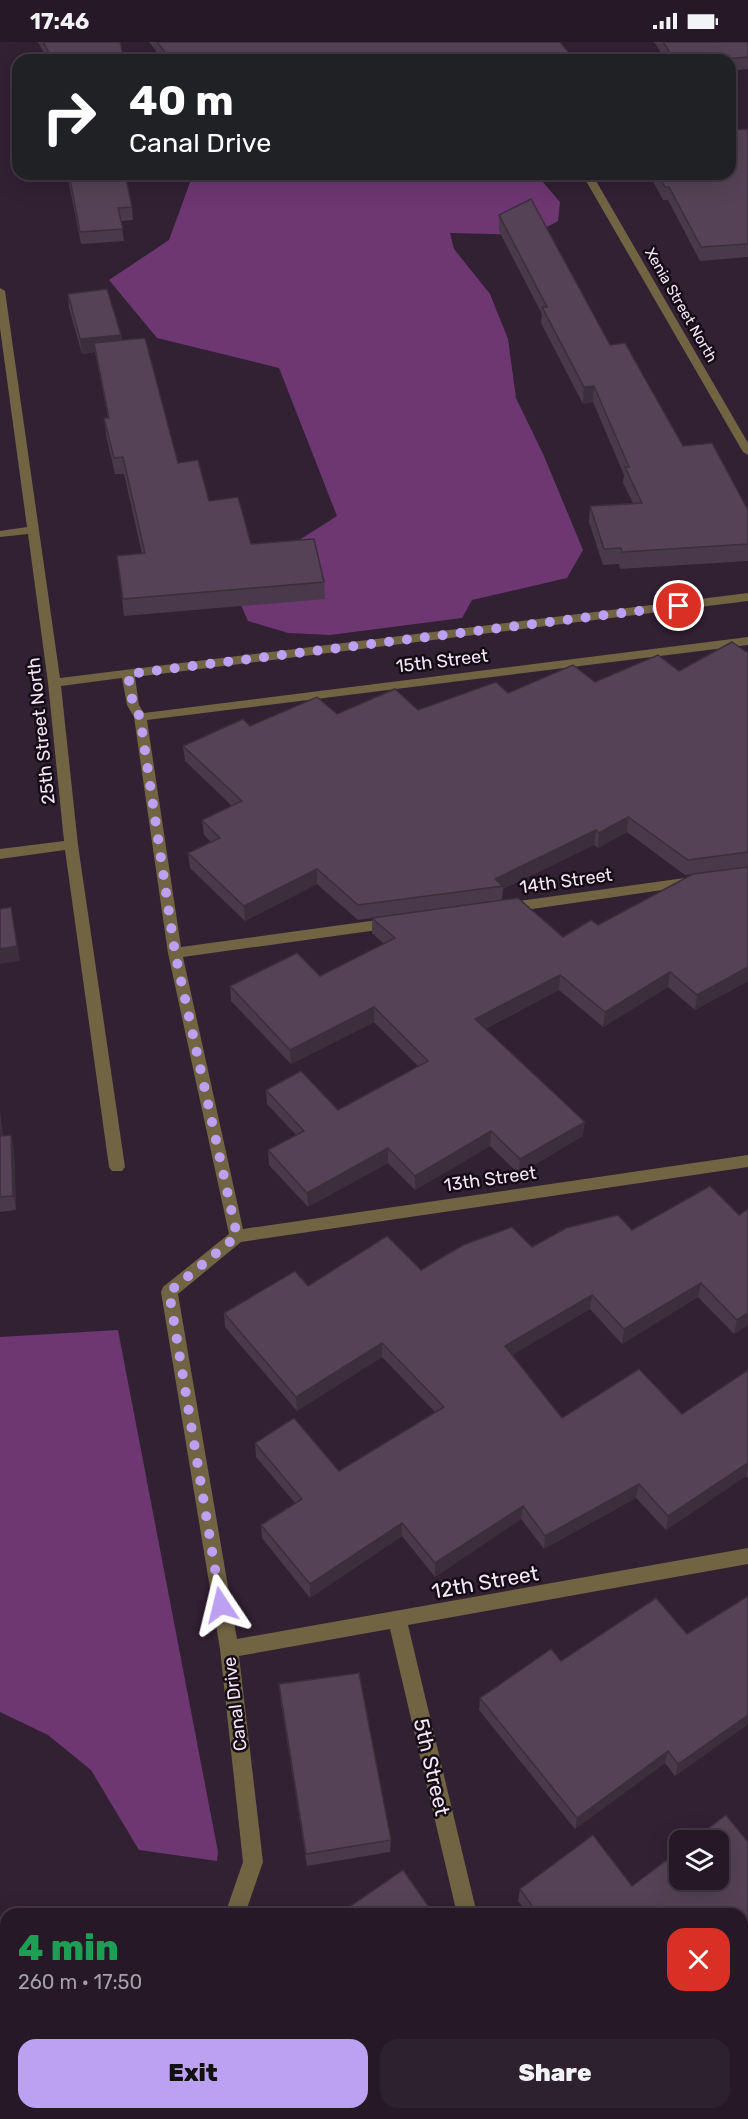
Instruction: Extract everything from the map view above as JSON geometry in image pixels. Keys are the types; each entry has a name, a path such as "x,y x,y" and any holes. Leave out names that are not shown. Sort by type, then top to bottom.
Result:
{"street":[{"name":"Xenia Street North","path":"590,180 748,452"},
{"name":"25th Street North","path":"0,291 54,683 71,845 117,1167"},
{"path":"0,534 33,530"},
{"path":"54,683 748,597"},
{"name":"15th Street","path":"140,717 748,641"},
{"path":"128,674 133,705 140,717 175,953 237,1236"},
{"path":"0,854 71,845"},
{"name":"14th Street","path":"491,910 701,881"},
{"path":"175,953 409,921"},
{"name":"13th Street","path":"237,1236 748,1161"},
{"name":"Canal Drive","path":"237,1236 169,1292 229,1649 253,1862 238,1908"},
{"name":"12th Street","path":"229,1649 748,1556"},
{"name":"5th Street","path":"397,1620 465,1908"}],"shaded area":[{"path":"191,180 541,180 560,202 558,221 532,235 450,233 454,249 490,294 508,339 516,398 544,456 583,550 567,578 472,600 462,618 330,635 288,633 248,621 234,589 271,558 337,516 279,368 157,338 109,280 169,240"},
{"path":"118,1330 218,1852 217,1861 139,1850 91,1770 48,1735 0,1712 0,1337"}],"building":[{"path":"43,42 120,42 123,54 50,54"},
{"path":"157,42 560,42 569,53 561,54 166,54"},
{"path":"663,42 748,42 748,57 736,58 736,54 671,54"},
{"path":"748,129 748,244 701,247 669,187 665,187 661,180 736,180 736,130"},
{"path":"70,180 126,180 132,207 118,208 123,229 80,232"},
{"path":"531,199 610,345 625,343 683,446 712,443 748,510 748,544 622,552 621,548 604,549 590,506 642,503 625,467 629,467 594,386 584,387 542,307 547,307 499,215"},
{"path":"107,289 121,335 80,339 68,294"},
{"path":"145,338 178,463 198,460 209,501 238,497 251,544 314,539 324,582 123,599 117,556 145,553 123,457 114,458 104,418 109,418 94,343"},
{"path":"732,642 748,653 748,852 688,860 628,817 599,833 596,830 495,879 503,886 358,905 317,869 244,906 188,853 220,838 202,820 242,801 183,746 243,719 250,726 317,697 337,714 395,689 418,710 496,682 508,693 573,665 595,682 658,655 679,671"},
{"path":"748,867 748,967 697,995 670,972 605,1012 560,975 475,1019 585,1122 520,1159 491,1131 415,1176 388,1148 307,1193 268,1150 304,1131 266,1090 301,1071 338,1110 428,1061 374,1007 290,1050 230,986 297,953 320,976 395,938 372,918 518,898 563,937 591,920 598,925 693,874"},
{"path":"11,907 17,946 0,949 0,909"},
{"path":"0,1124 1,1136 11,1135 13,1196 0,1197"},
{"path":"710,1186 739,1215 748,1209 748,1313 737,1320 701,1283 624,1329 592,1295 505,1346 562,1418 639,1369 682,1414 748,1370 748,1463 668,1516 639,1484 545,1536 523,1506 435,1563 402,1523 310,1584 261,1525 302,1499 255,1443 294,1418 339,1471 444,1407 382,1343 296,1397 224,1313 295,1271 308,1286 387,1236 421,1270 463,1245 512,1227 532,1247 566,1228 618,1215 632,1230"},
{"path":"748,1596 748,1715 678,1764 668,1751 577,1818 480,1698 551,1649 561,1661 656,1598 687,1634"},
{"path":"359,1673 391,1840 306,1854 279,1684"},
{"path":"726,1815 748,1842 748,1908 534,1908 520,1889 593,1835 632,1886 669,1858 669,1890 729,1890 729,1830 706,1830"},
{"path":"403,1870 430,1908 348,1908"}],"route":[{"path":"221,1605 169,1292 237,1236 175,953 140,717 133,705 128,674 679,606"}]}
